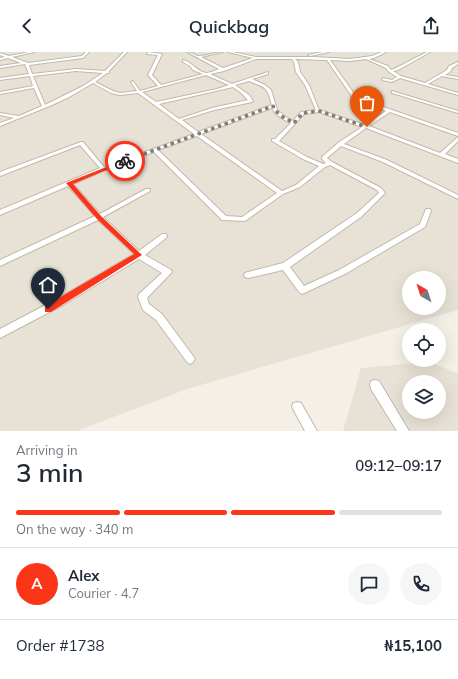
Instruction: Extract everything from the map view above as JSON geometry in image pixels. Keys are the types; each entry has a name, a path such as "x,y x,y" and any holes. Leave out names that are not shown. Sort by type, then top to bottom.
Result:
{"street":[{"path":"0,59 33,52"},
{"path":"0,67 83,57 88,52"},
{"path":"0,125 64,98 93,82 108,72 126,52"},
{"path":"150,52 148,54 160,54 150,75 160,86"},
{"path":"188,52 223,70"},
{"path":"199,57 222,52"},
{"path":"229,52 256,58 328,59 361,59 385,52"},
{"path":"275,52 275,58"},
{"path":"292,58 328,52"},
{"path":"373,52 381,54"},
{"path":"390,71 395,70 429,52"},
{"path":"0,54 12,57 26,64 44,106"},
{"path":"93,82 112,92 120,94 139,92 223,70 256,58"},
{"path":"292,58 296,62 298,72 307,84 316,108 319,111"},
{"path":"366,58 373,62"},
{"path":"328,59 353,95 353,98 458,135"},
{"path":"361,59 387,67 390,71 400,77 458,94"},
{"path":"178,120 213,109 251,101 249,97 230,85 194,69 191,65 184,61"},
{"path":"426,84 449,71 450,67 458,63"},
{"path":"0,79 76,70 108,72"},
{"path":"155,104 218,90 267,73"},
{"path":"442,75 458,78"},
{"path":"383,79 392,81 400,77"},
{"path":"250,80 264,86 270,91 274,110 285,119 294,123"},
{"path":"133,82 139,92 281,193"},
{"path":"0,93 35,87"},
{"path":"392,92 458,112"},
{"path":"0,213 104,169 197,133 273,106"},
{"path":"248,275 285,266 359,215 382,193 379,189 326,165 305,158 275,140 303,113 319,111 458,161"},
{"path":"326,165 324,158 340,144 389,111"},
{"path":"0,114 19,117"},
{"path":"442,154 458,138"},
{"path":"0,174 81,143 104,169"},
{"path":"340,144 385,160 458,197"},
{"path":"155,150 224,218 243,219 281,193 298,186 326,165"},
{"path":"69,183 99,217 139,255 168,272 142,296 146,307 159,317 190,359"},
{"path":"0,263 99,217 148,190"},
{"path":"285,266 302,290 308,288 342,272 423,225 428,211"},
{"path":"0,334 60,302 139,255 164,236"},
{"path":"375,386 403,431"},
{"path":"297,407 312,431"}],"shaded area":[{"path":"0,52 458,52 458,310 446,313 446,271 402,271 402,315 441,315 413,323 402,323 402,326 187,389 77,431 0,431"},
{"path":"402,364 402,367 442,367 458,374 458,431 343,431 361,368"}],"way so far":[{"path":"125,161 248,114 273,106 274,110 285,119 294,123 303,113 319,111 367,127"}],"route":[{"path":"48,309 139,255 99,217 69,183 125,161"}]}
